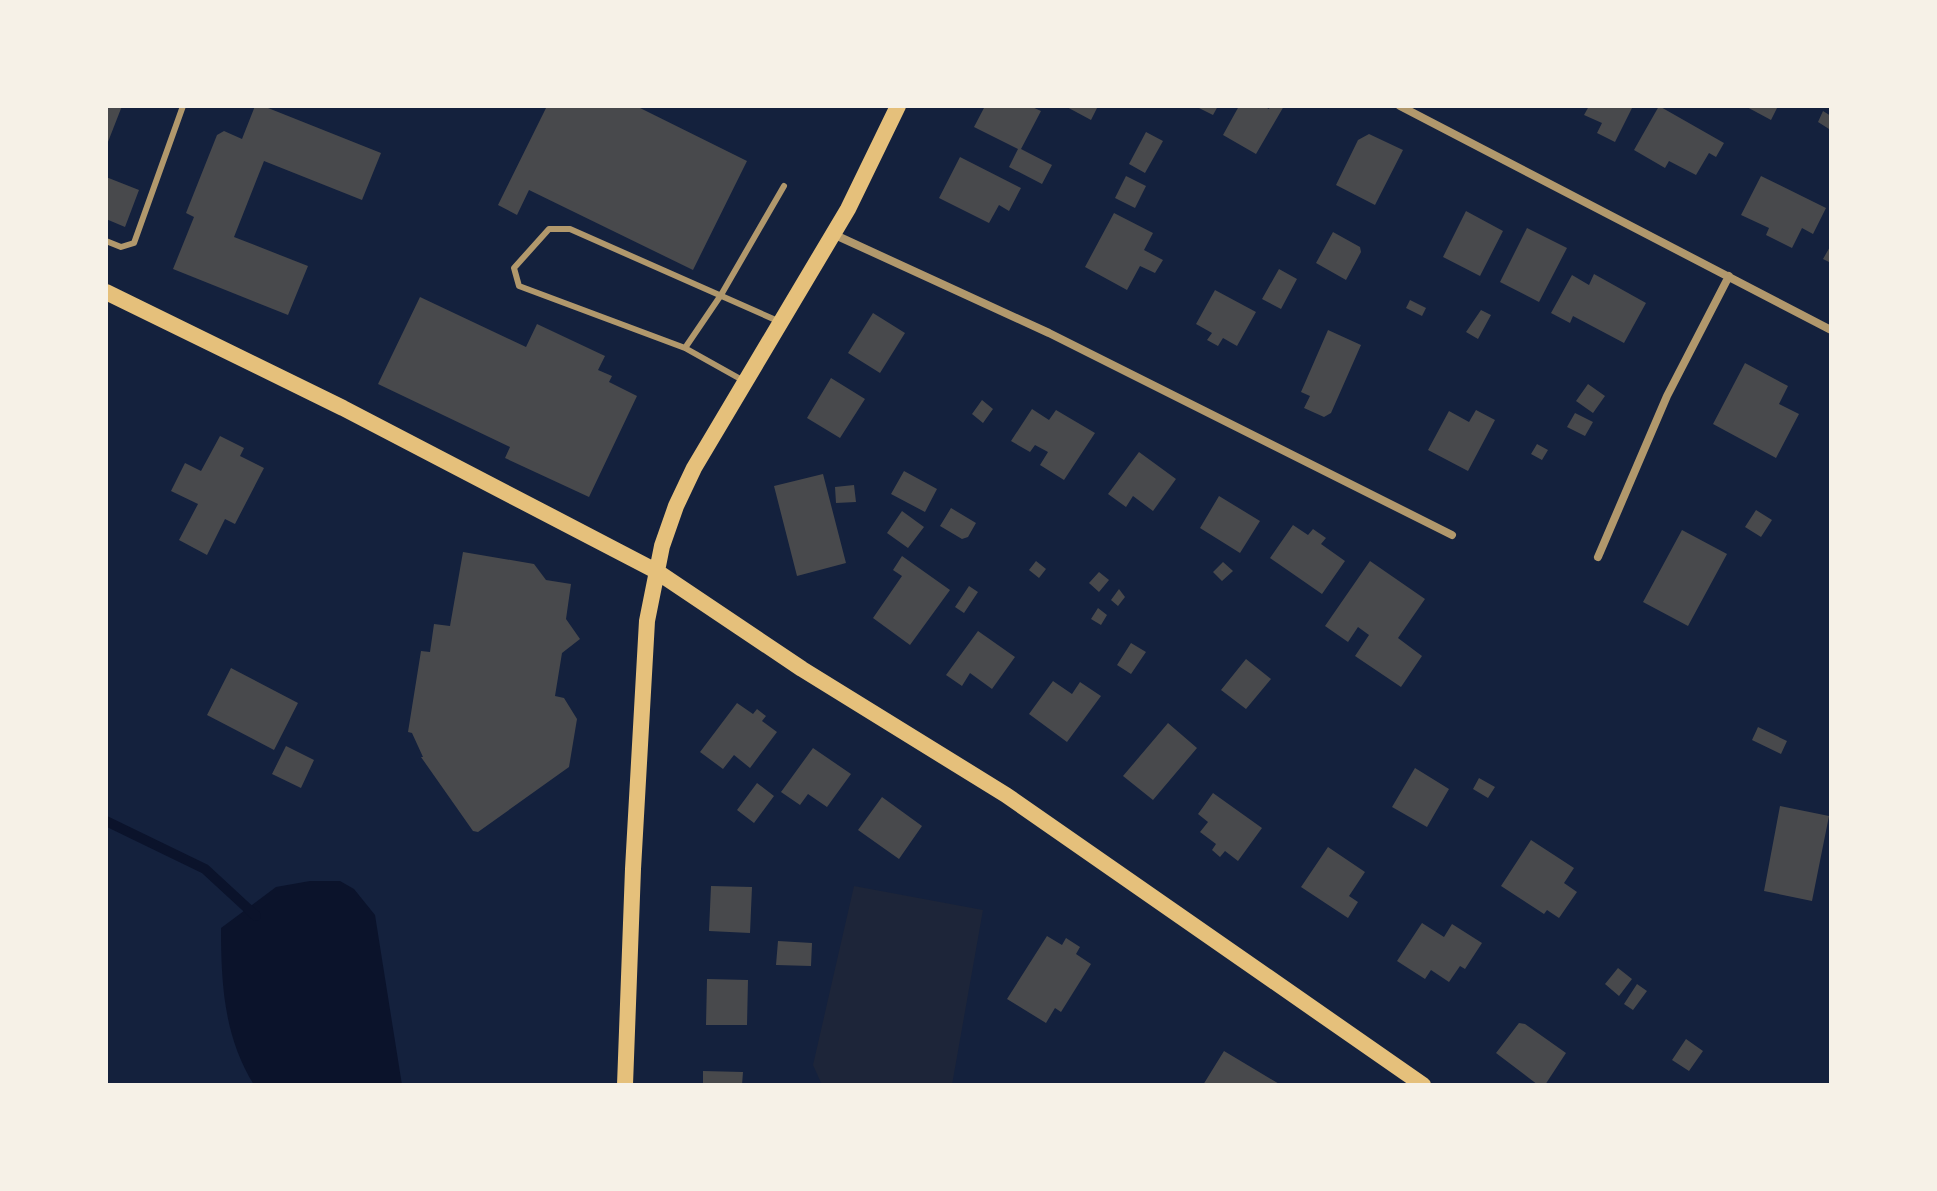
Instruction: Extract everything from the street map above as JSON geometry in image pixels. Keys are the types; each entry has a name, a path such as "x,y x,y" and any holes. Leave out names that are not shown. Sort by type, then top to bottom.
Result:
{"main road":[{"path":"625,1085 646,639 656,571 668,525 684,487 860,187 898,106"},
{"path":"106,292 343,408 656,571 802,669 1006,795 1423,1085"}],"street":[{"path":"1400,106 1831,330"},
{"path":"833,234 1049,333 1452,535"},
{"path":"1598,557 1667,396 1729,276"}],"lane":[{"path":"106,241 121,247 134,243 183,106"},
{"path":"685,348 721,295 784,186"},
{"path":"746,382 685,348 519,286 514,268 549,229 570,229 781,323"}],"shaded area":[{"path":"310,881 340,881 354,889 375,915 402,1085 254,1085 244,1067 226,1010 221,928 276,887"},
{"path":"854,886 983,910 952,1085 822,1085 813,1065"}],"building":[{"path":"106,106 122,106 106,147"},
{"path":"255,106 263,106 381,153 362,200 264,161 234,237 308,266 288,315 173,269 194,217 186,213 217,135 224,131 242,139"},
{"path":"547,106 636,106 747,161 693,270 529,190 517,215 498,205"},
{"path":"985,106 1030,106 1041,111 1021,149 1052,165 1042,184 1009,167 1018,149 974,127"},
{"path":"1065,106 1098,106 1091,120"},
{"path":"1195,106 1218,106 1213,115"},
{"path":"1239,106 1269,109 1270,106 1284,106 1256,154 1223,135"},
{"path":"1589,106 1633,106 1615,142 1597,133 1602,123 1584,115"},
{"path":"1659,106 1724,143 1716,157 1709,153 1696,175 1669,161 1665,168 1634,150"},
{"path":"1745,106 1778,106 1771,120"},
{"path":"1823,111 1831,116 1829,129 1818,122"},
{"path":"1146,132 1163,141 1145,173 1129,164"},
{"path":"1369,134 1403,150 1375,205 1336,185 1358,140"},
{"path":"960,157 1021,188 1009,211 999,205 989,223 939,198"},
{"path":"1126,176 1146,186 1135,208 1115,198"},
{"path":"1761,176 1826,208 1813,234 1802,228 1792,248 1766,235 1769,228 1741,215"},
{"path":"106,177 139,190 125,227 106,219"},
{"path":"1466,211 1503,231 1480,276 1443,257"},
{"path":"1114,213 1153,233 1144,250 1163,260 1155,273 1140,266 1127,290 1085,267"},
{"path":"1527,228 1567,248 1539,302 1500,282"},
{"path":"1333,232 1360,247 1361,252 1346,280 1316,263"},
{"path":"1831,245 1831,263 1823,259"},
{"path":"1279,269 1297,279 1281,309 1262,299"},
{"path":"1594,274 1646,303 1624,343 1573,316 1570,323 1551,313 1572,275 1589,285"},
{"path":"1215,290 1256,312 1237,346 1223,338 1218,346 1207,340 1212,333 1196,324"},
{"path":"420,297 526,347 537,324 605,356 598,370 612,376 609,382 637,396 589,497 505,458 510,447 378,384"},
{"path":"1410,300 1426,308 1422,316 1406,308"},
{"path":"1481,310 1491,315 1478,339 1466,332"},
{"path":"873,313 905,333 880,373 848,353"},
{"path":"1328,330 1361,345 1331,413 1324,417 1304,408 1310,396 1301,392"},
{"path":"1745,363 1788,386 1779,404 1799,414 1776,458 1713,424"},
{"path":"831,378 865,399 840,438 807,418"},
{"path":"1588,384 1605,396 1593,413 1576,401"},
{"path":"982,400 993,409 983,423 972,414"},
{"path":"1032,409 1049,420 1056,410 1095,433 1064,480 1040,465 1048,452 1035,445 1030,452 1011,441"},
{"path":"1476,410 1495,420 1468,471 1428,450 1449,411 1469,422"},
{"path":"1575,413 1593,422 1585,436 1567,427"},
{"path":"220,436 244,448 240,456 264,468 235,524 225,519 207,555 179,540 198,504 171,491 185,463 201,471"},
{"path":"1537,444 1548,450 1542,460 1531,454"},
{"path":"1139,452 1176,479 1153,511 1133,496 1126,507 1108,494"},
{"path":"904,471 937,489 925,512 891,494"},
{"path":"823,474 846,563 797,576 774,486"},
{"path":"854,485 856,502 836,503 835,487"},
{"path":"1219,496 1260,521 1240,553 1200,528"},
{"path":"951,508 976,523 968,537 962,539 940,526"},
{"path":"1756,510 1772,520 1761,537 1745,527"},
{"path":"902,511 924,527 908,548 887,533"},
{"path":"1293,525 1308,535 1313,529 1326,538 1321,544 1345,561 1322,594 1270,558"},
{"path":"1682,530 1727,554 1688,626 1643,602"},
{"path":"463,552 534,564 546,580 571,584 566,619 580,639 562,653 555,696 564,698 577,719 569,767 478,832 473,831 421,757 412,733 408,732 421,651 430,652 434,624 450,626"},
{"path":"902,556 950,590 910,645 873,618 902,576 893,570"},
{"path":"1036,561 1046,569 1039,578 1029,570"},
{"path":"1370,561 1425,599 1398,638 1422,656 1401,687 1355,656 1369,635 1358,627 1348,642 1325,626"},
{"path":"1223,562 1233,571 1222,581 1213,572"},
{"path":"1099,572 1109,580 1099,592 1089,583"},
{"path":"969,586 978,592 964,613 955,607"},
{"path":"1119,589 1125,597 1118,606 1111,600"},
{"path":"1098,608 1107,615 1101,625 1091,619"},
{"path":"978,631 1015,657 992,689 970,673 962,686 946,675"},
{"path":"1131,643 1146,652 1131,674 1117,665"},
{"path":"1246,659 1271,679 1246,709 1221,690"},
{"path":"231,668 298,703 274,750 207,715"},
{"path":"1053,681 1072,694 1080,682 1101,696 1067,742 1029,714"},
{"path":"737,703 753,714 757,709 766,716 762,721 777,732 750,768 734,755 723,769 700,752"},
{"path":"1168,723 1197,748 1153,800 1123,776"},
{"path":"1758,727 1787,741 1781,754 1752,740"},
{"path":"286,746 314,760 301,788 272,774"},
{"path":"813,748 851,774 827,807 808,794 800,805 781,792"},
{"path":"1415,768 1449,789 1427,827 1392,807"},
{"path":"1479,778 1495,787 1488,798 1473,789"},
{"path":"757,783 774,796 754,823 737,810"},
{"path":"1213,793 1262,828 1238,861 1225,851 1220,857 1212,850 1216,844 1200,832 1208,822 1198,814"},
{"path":"882,797 922,826 899,859 858,830"},
{"path":"1780,806 1829,816 1812,901 1764,891"},
{"path":"1531,840 1574,868 1564,883 1577,892 1559,918 1547,910 1544,914 1501,886"},
{"path":"1328,847 1365,872 1349,896 1358,902 1348,918 1301,887"},
{"path":"711,886 752,887 750,933 709,931"},
{"path":"1422,923 1444,937 1452,924 1482,943 1465,969 1460,966 1449,982 1431,970 1425,979 1397,961"},
{"path":"1047,936 1062,945 1066,938 1080,947 1076,954 1091,964 1061,1012 1055,1008 1046,1023 1007,999"},
{"path":"778,941 812,943 811,966 776,965"},
{"path":"1618,968 1632,979 1619,996 1605,984"},
{"path":"707,979 748,980 747,1025 706,1025"},
{"path":"1637,984 1647,991 1633,1010 1624,1004"},
{"path":"1519,1023 1566,1053 1545,1085 1538,1085 1496,1053"},
{"path":"1686,1039 1703,1051 1689,1071 1672,1060"},
{"path":"1224,1051 1281,1085 1203,1085"},
{"path":"703,1071 743,1072 742,1085 703,1085"}],"waterway":[{"path":"106,821 205,869 256,916"}]}
